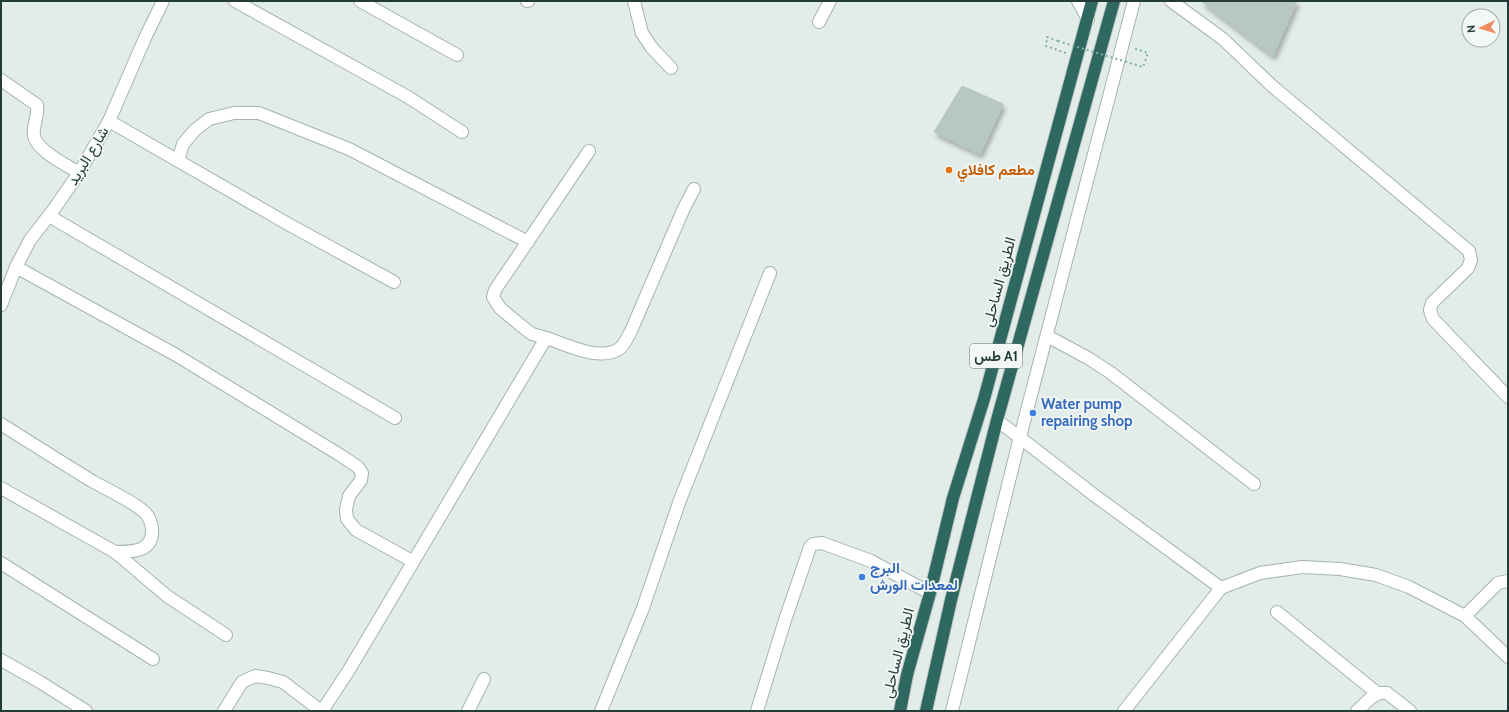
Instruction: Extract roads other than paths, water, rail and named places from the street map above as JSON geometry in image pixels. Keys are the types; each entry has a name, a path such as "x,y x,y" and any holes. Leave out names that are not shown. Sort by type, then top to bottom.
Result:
{"highway":[{"name":"الطريق الساحلى","path":"900,711 907,675 930,593 953,498 984,399 1092,1"},
{"name":"طس A1","path":"926,711 951,600 997,420 1114,1"}],"street":[{"name":"شارع البريد","path":"1,305 16,268 30,240 79,173 109,121 145,38 163,1"},
{"path":"235,1 408,97 462,132"},
{"path":"360,1 457,54"},
{"path":"634,1 642,33 652,48 671,68"},
{"path":"819,22 830,1"},
{"path":"1078,1 1088,19"},
{"path":"952,711 1020,437 1134,1"},
{"path":"1171,1 1224,39 1271,85 1469,251 1471,260 1468,268 1432,303 1430,310 1433,319 1508,397"},
{"path":"1,80 37,105 38,112 34,135 37,143 45,151 79,173"},
{"path":"178,160 183,144 195,130 209,119 234,113 259,113 349,149 528,242"},
{"path":"109,121 288,224 394,282"},
{"path":"589,151 495,290 493,297 500,308 532,334 584,351 604,354 619,349 631,331 684,208 694,189"},
{"path":"49,216 395,418"},
{"path":"16,268 176,356 358,467 362,473 361,480 349,496 346,509 347,519 356,530 412,561"},
{"path":"601,711 643,608 680,500 770,274"},
{"path":"1047,336 1088,358 1111,373 1254,484"},
{"path":"224,711 242,682 255,676 283,682 321,711 349,670 412,561 546,338"},
{"path":"997,420 1094,495 1221,588"},
{"path":"1,424 91,480 144,510 151,521 152,533 150,542 140,550 115,552"},
{"path":"1,488 115,552 167,596 226,635"},
{"path":"757,711 785,620 810,547 813,544 822,543 871,562 930,593"},
{"path":"1,564 153,659"},
{"path":"1124,711 1221,588 1260,573 1302,567 1340,568 1376,575 1409,586 1464,616 1508,657"},
{"path":"1464,616 1498,583 1508,581"},
{"path":"1277,612 1377,693 1387,693 1410,711"},
{"path":"1,660 40,682 86,711"},
{"path":"468,711 484,679"},
{"path":"1358,711 1377,693"}],"place":[{"name":"مطعم كافلاي","path":"949,170"},
{"name":"Water pump repairing shop","path":"1033,413"},
{"name":"البرج لمعدات الورش","path":"862,577"}]}
